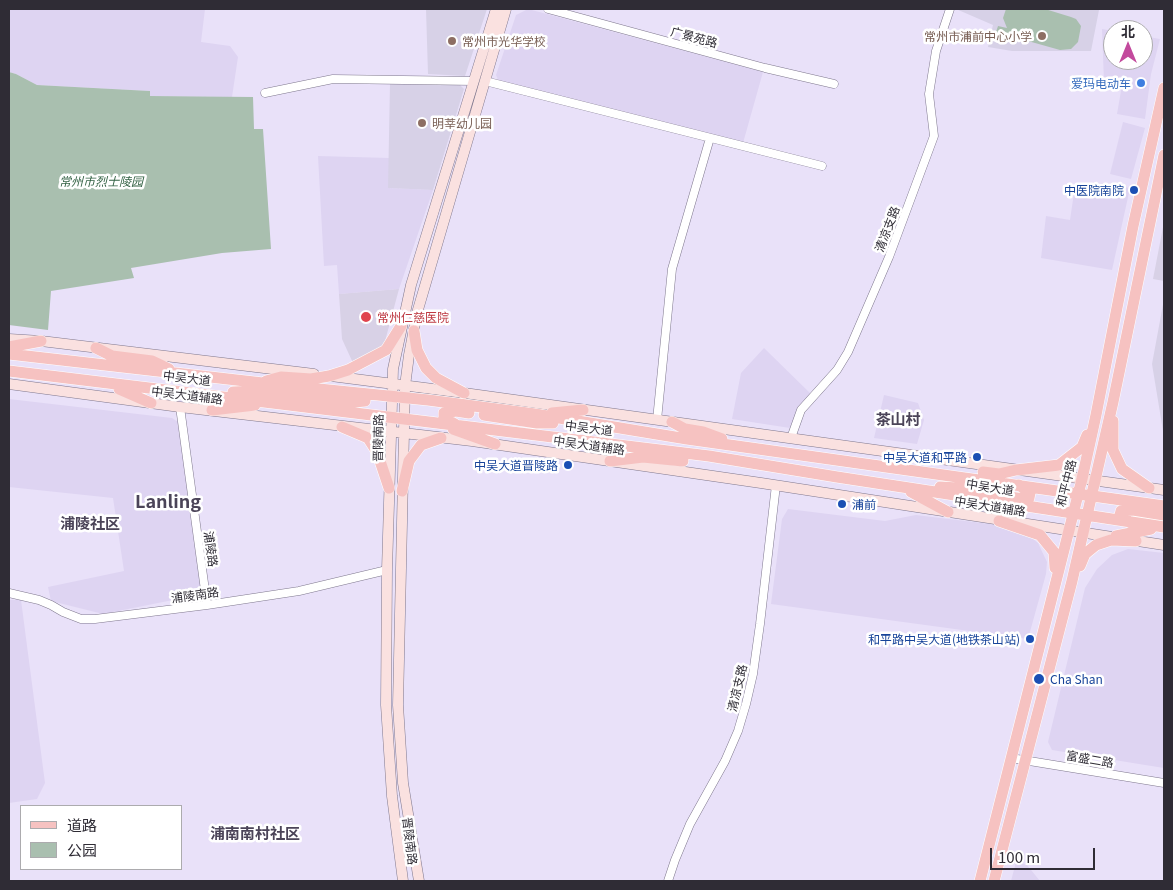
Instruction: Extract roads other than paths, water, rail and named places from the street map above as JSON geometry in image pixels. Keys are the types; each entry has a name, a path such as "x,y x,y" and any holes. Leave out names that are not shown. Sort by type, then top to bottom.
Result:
{"main road":[{"name":"晋陵南路","path":"403,881 392,796 386,705 387,570 392,384 401,326 411,285 496,9"},
{"name":"晋陵南路","path":"419,881 403,783 398,705 405,386 417,313 506,9"},
{"name":"和平中路","path":"980,881 1082,479 1133,226 1164,88"},
{"path":"994,881 1072,581 1161,190 1164,155"},
{"path":"260,383 281,377 312,379 348,370 386,350 401,326"},
{"path":"414,331 417,350 426,368 436,378 464,393"},
{"path":"9,339 41,341 464,393 1164,490"},
{"path":"9,347 41,341"},
{"path":"96,348 112,356 152,361 179,374"},
{"name":"中吴大道","path":"9,354 535,414 747,448 1164,506"},
{"name":"中吴大道","path":"9,371 709,456 837,478 1164,527"},
{"path":"76,379 94,385 123,390 151,403"},
{"name":"中吴大道辅路","path":"9,384 180,407 495,444 1164,545"},
{"path":"204,394 257,391 354,402 365,401 365,398 359,394"},
{"path":"1113,402 1113,450 1122,469 1149,488"},
{"path":"212,410 250,404 289,409 301,405"},
{"path":"535,414 582,410"},
{"path":"457,425 444,418 444,413 456,411 537,423 580,422"},
{"path":"917,471 958,469 999,474 1059,465 1082,447 1096,415"},
{"path":"435,422 495,444"},
{"path":"672,422 685,429 703,432 747,448"},
{"path":"342,426 368,438 377,452 389,488"},
{"path":"402,491 409,461 422,446 441,438"},
{"path":"678,453 716,452 782,462 791,461 792,458 785,453"},
{"path":"610,461 643,457 685,461 709,456"},
{"path":"837,478 827,472 828,468 836,466 901,474 955,476"},
{"path":"879,483 958,488 1023,499 1029,498 1030,493 1018,485"},
{"path":"903,488 948,512"},
{"path":"1131,523 1120,515 1121,511 1133,510 1164,515"},
{"path":"999,521 1040,535 1054,552 1055,564 1050,601"},
{"path":"1109,537 1164,527"},
{"path":"1072,581 1086,554 1096,546 1111,540 1136,541"}],"street":[{"name":"广景苑路","path":"548,9 765,68 834,84"},
{"name":"清凉支路","path":"790,438 801,410 837,370 848,352 893,247 934,136 929,94 936,51 950,9"},
{"path":"265,93 333,80 474,81"},
{"path":"485,81 822,166"},
{"path":"657,420 672,269 710,138"},
{"name":"浦陵路","path":"180,407 207,605"},
{"name":"清凉支路","path":"668,881 690,824 738,732 746,704 753,674 760,624 776,485"},
{"name":"浦陵南路","path":"9,593 39,600 63,612 81,618 95,619 299,591 387,570"},
{"name":"富盛二路","path":"1011,758 1164,783"}],"place":[{"name":"常州市浦前中心小学","path":"1042,36"},
{"name":"常州市光华学校","path":"452,41"},
{"name":"爱玛电动车","path":"1141,83"},
{"name":"明莘幼儿园","path":"422,123"},
{"name":"中医院南院","path":"1134,190"},
{"name":"常州仁慈医院","path":"366,317"},
{"name":"中吴大道和平路","path":"977,457"},
{"name":"中吴大道晋陵路","path":"568,465"},
{"name":"浦前","path":"842,504"},
{"name":"和平路中吴大道(地铁茶山站)","path":"1030,639"},
{"name":"Cha Shan","path":"1039,679"}],"district":[{"name":"茶山村","path":"898,419"},
{"name":"Lanling","path":"168,501"},
{"name":"浦陵社区","path":"90,523"},
{"name":"浦南南村社区","path":"255,833"}],"park label":[{"name":"常州市烈士陵园","path":"101,181"}]}
